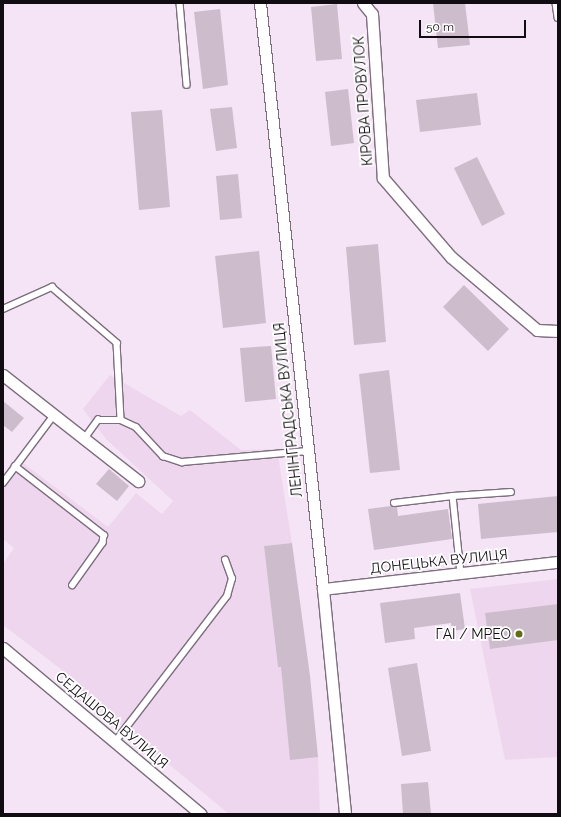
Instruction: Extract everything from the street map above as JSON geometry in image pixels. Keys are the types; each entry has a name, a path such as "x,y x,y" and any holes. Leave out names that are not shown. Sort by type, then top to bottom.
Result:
{"street":[{"name":"ЛЕНІНГРАДСЬКА ВУЛИЦЯ","path":"260,3 323,589 345,814"},
{"name":"КІРОВА ПРОВУЛОК","path":"363,3 372,14 383,178 451,257 537,330 558,331"},
{"path":"3,375 138,481"},
{"name":"ДОНЕЦЬКА ВУЛИЦЯ","path":"323,589 461,575 558,562"},
{"name":"СЕДАШОВА ВУЛИЦЯ","path":"3,648 201,814"}],"lane":[{"path":"180,3 187,85"},
{"path":"556,3 558,18"},
{"path":"3,309 52,287 116,343 121,420"},
{"path":"3,483 54,415"},
{"path":"84,439 98,420 121,420 136,427 163,456 182,462 308,451"},
{"path":"15,466 104,535 103,543 73,585"},
{"path":"394,503 453,496 511,492"},
{"path":"453,496 461,575"},
{"path":"115,742 227,596 232,579 225,560"}],"shaded area":[{"path":"110,375 181,416 190,410 241,450 277,449 292,543 264,546 278,667 292,665 318,757 320,814 229,814 79,690 75,680 3,625 3,564 14,548 3,539 3,480 19,460 108,527 136,493 162,514 173,501 106,439 83,409"},
{"path":"558,579 558,757 505,760 470,589"}],"building":[{"path":"433,3 465,3 470,45 438,48"},
{"path":"337,4 342,59 316,61 311,7"},
{"path":"220,9 228,85 203,89 194,12"},
{"path":"348,89 354,143 331,146 325,92"},
{"path":"477,93 481,125 420,132 416,100"},
{"path":"232,107 237,148 216,151 210,109"},
{"path":"162,110 170,207 139,210 131,112"},
{"path":"477,157 505,214 482,226 454,168"},
{"path":"238,174 242,218 220,220 216,176"},
{"path":"378,244 386,342 354,345 346,247"},
{"path":"259,251 266,323 223,328 215,256"},
{"path":"464,285 509,329 488,351 443,307"},
{"path":"271,346 276,399 245,402 240,348"},
{"path":"389,370 400,470 370,473 359,374"},
{"path":"3,401 24,418 12,432 3,425"},
{"path":"109,469 129,486 117,501 96,484"},
{"path":"558,496 558,532 481,539 478,504"},
{"path":"391,506 397,507 398,516 448,509 452,539 374,550 368,509"},
{"path":"292,543 310,676 318,757 290,760 281,667 278,667 264,546"},
{"path":"460,593 465,629 452,631 451,623 414,628 415,639 385,643 380,603"},
{"path":"558,604 558,640 490,649 485,613"},
{"path":"417,663 431,751 402,756 388,668"},
{"path":"428,782 431,814 403,814 401,784"}],"place":[{"name":"ГАІ / МРЕО","path":"519,634"}]}
